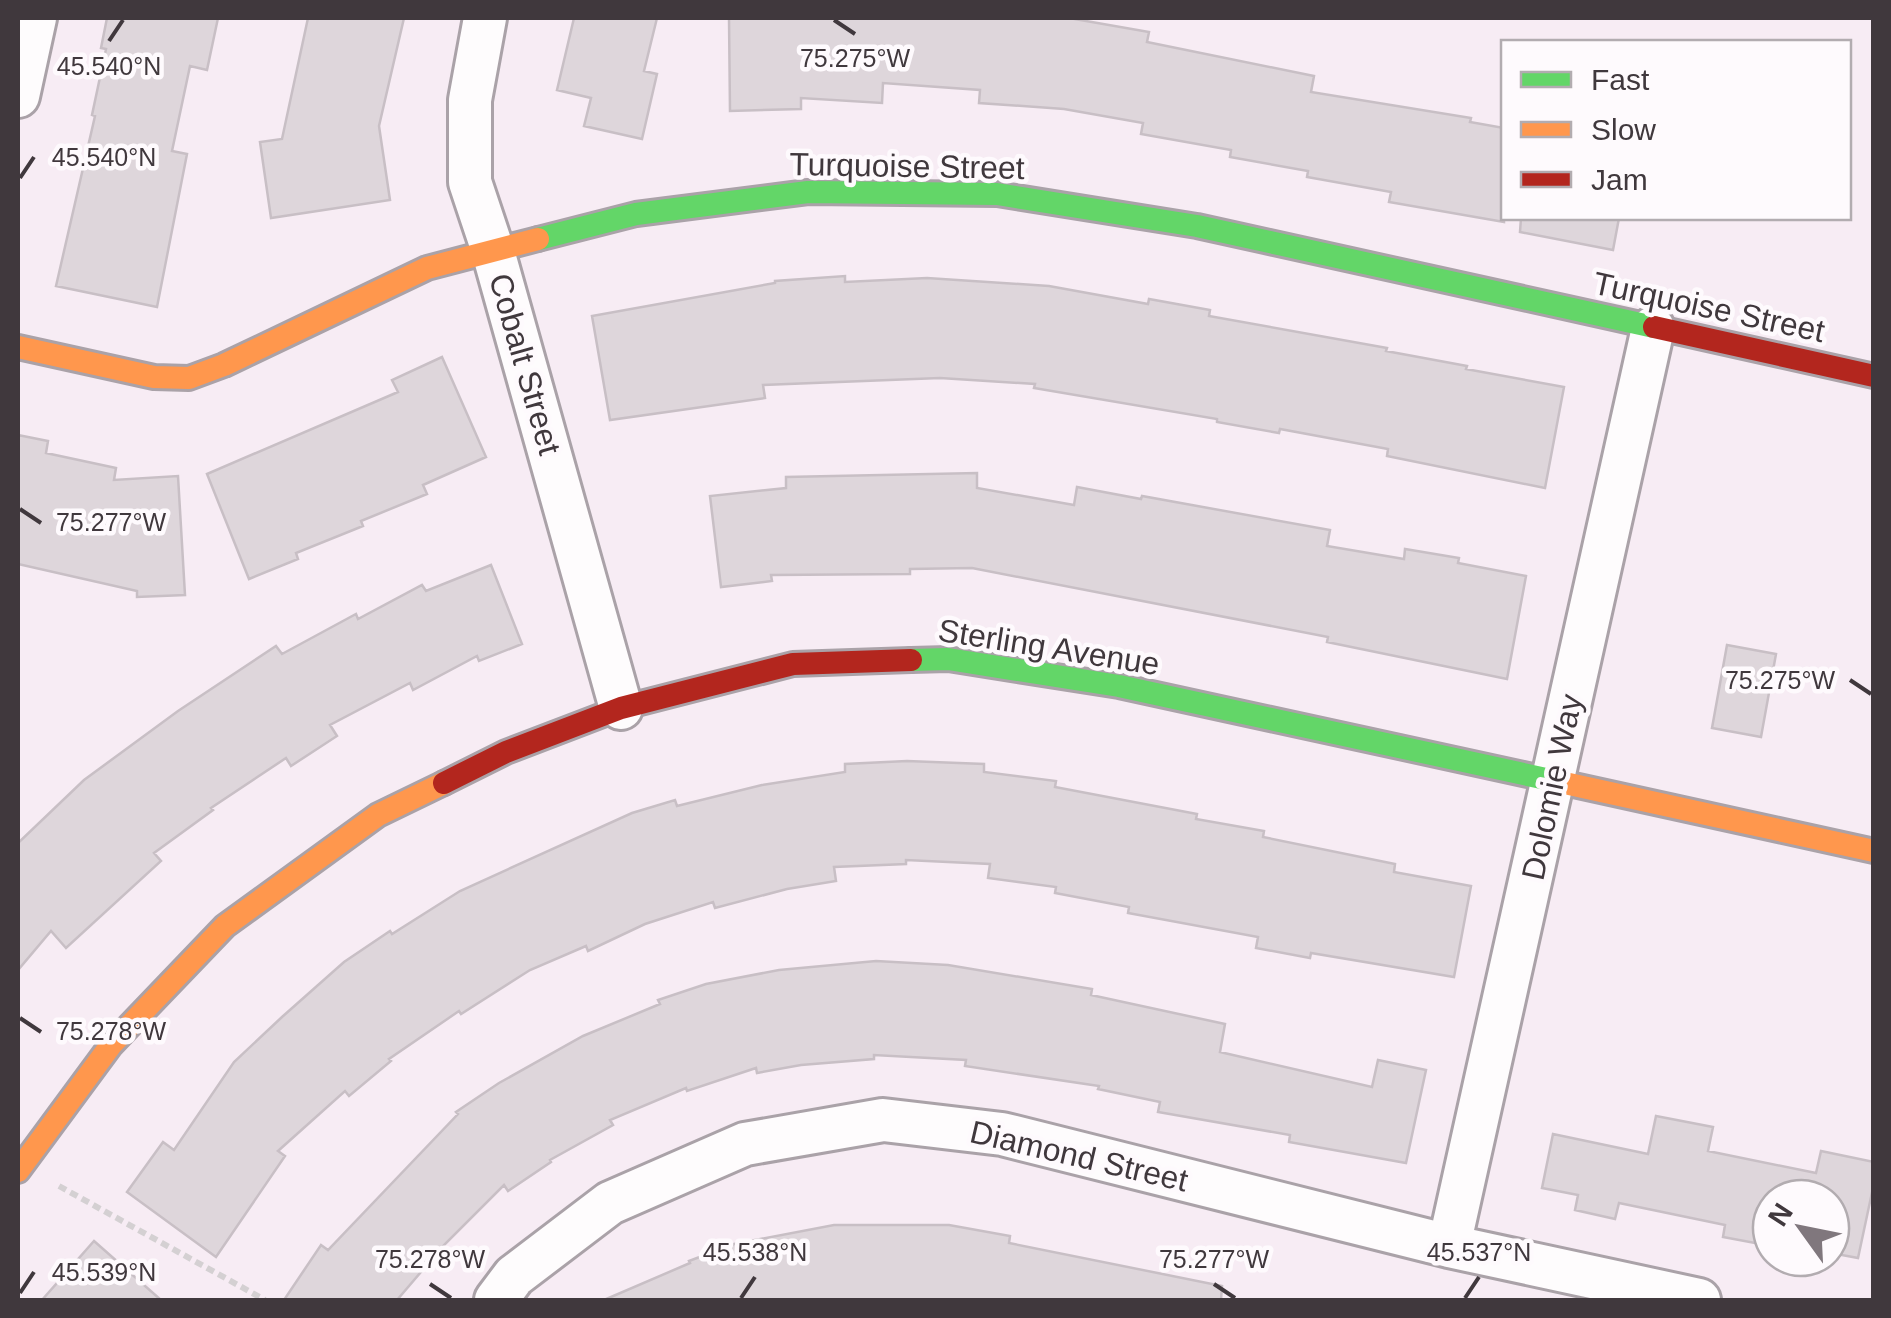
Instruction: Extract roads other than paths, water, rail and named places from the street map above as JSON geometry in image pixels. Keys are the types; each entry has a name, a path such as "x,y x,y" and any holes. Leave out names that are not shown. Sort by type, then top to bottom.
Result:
{"street":[{"path":"18,96 36,18"},
{"name":"Cobalt Street","path":"485,18 470,100 470,182 621,708"},
{"name":"Turquoise Street","path":"18,347 154,377 189,378 427,268 636,214 808,192 997,194 1197,226 1874,376"},
{"name":"Dolomie Way","path":"1449,1246 1653,328"},
{"name":"Sterling Avenue","path":"20,1168 112,1045 225,926 378,815 506,752 621,708 793,664 948,659 1119,686 1874,850"},
{"name":"Diamond Street","path":"496,1300 514,1276 610,1203 745,1144 883,1120 1002,1134 1449,1246 1699,1300"}]}
